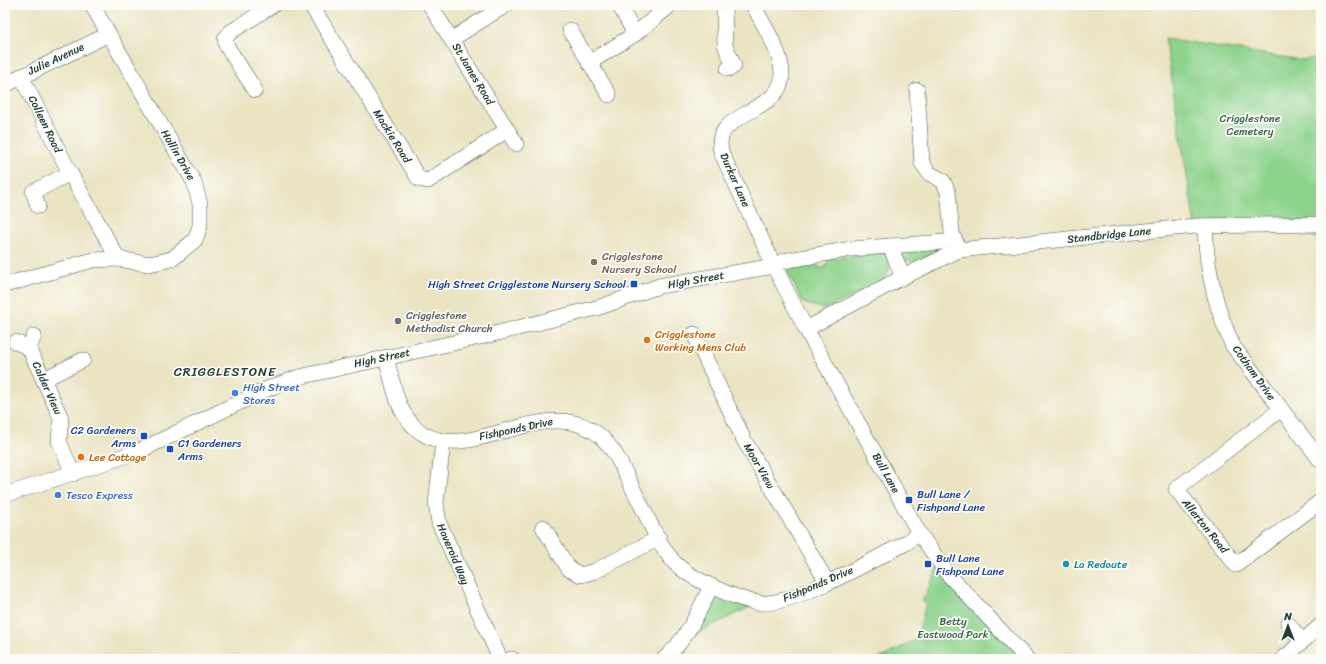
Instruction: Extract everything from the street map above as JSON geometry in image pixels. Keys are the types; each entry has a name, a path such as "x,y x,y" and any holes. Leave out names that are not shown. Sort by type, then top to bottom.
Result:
{"street":[{"name":"Hollin Drive","path":"5,285 93,260 118,259 149,264 172,259 195,240 200,226 200,204 194,182 107,35 92,5"},
{"path":"255,90 226,45 226,39 228,33 273,5"},
{"name":"Mackie Road","path":"311,5 419,179 428,181 507,130"},
{"name":"St James Road","path":"430,5 516,144"},
{"path":"452,40 506,5"},
{"path":"619,5 635,34"},
{"path":"724,5 725,45 734,66 728,69"},
{"name":"Durkar Lane","path":"753,5 777,53 782,74 782,81 774,94 724,130 720,135 720,147 779,263"},
{"path":"589,63 635,34 670,8"},
{"path":"570,30 609,95"},
{"name":"Julie Avenue","path":"5,85 107,35"},
{"name":"Colleen Road","path":"21,76 70,173 118,259"},
{"path":"917,90 925,130 922,163 929,173 944,181 948,192 952,233 959,250"},
{"path":"38,206 33,192 70,173"},
{"name":"Standbridge Lane","path":"806,329 902,277 959,250 1205,226 1321,224"},
{"name":"Cotham Drive","path":"1205,226 1206,252 1223,326 1233,346 1280,410 1321,461"},
{"path":"779,263 821,260 890,246 944,242"},
{"path":"890,246 902,277"},
{"name":"Bull Lane","path":"779,263 806,329 919,533 948,574 1027,659"},
{"name":"High Street","path":"5,495 137,452 282,383 342,366 498,333 585,311 660,286 779,263"},
{"name":"Moor View","path":"701,340 744,440 827,582"},
{"name":"Calder View","path":"26,342 61,418 59,441 73,474"},
{"name":"Fishponds Drive","path":"386,357 403,412 414,427 426,437 443,442 459,442 551,420 563,420 587,427 598,433 614,452 659,538 674,562 684,571 711,586 745,601 761,603 788,598 827,582 906,543 919,533"},
{"path":"44,379 77,367"},
{"name":"Allerton Road","path":"1280,410 1176,489 1236,564 1321,501"},
{"name":"Haveroid Way","path":"443,442 436,503 439,523 500,659"},
{"path":"543,526 569,569 581,575 595,572 659,538"},
{"path":"664,659 671,654 688,630 711,586"},
{"path":"1288,624 1302,641"},
{"path":"1283,659 1321,625"}],"green space":[{"name":"Crigglestone Cemetery","path":"1165,38 1301,60 1321,57 1321,240 1279,224 1195,226"},
{"path":"941,247 940,250 920,260 910,261 899,258 900,249"},
{"path":"883,252 888,259 890,267 882,281 826,309 803,303 785,266 813,263 821,268 826,267 829,259"},
{"name":"Betty Eastwood Park","path":"941,562 1027,659 879,659 917,639 926,603 922,601"},
{"path":"711,588 756,604 683,640"}],"place":[{"name":"Crigglestone Nursery School","path":"594,262"},
{"name":"High Street Crigglestone Nursery School","path":"634,284"},
{"name":"Crigglestone Methodist Church","path":"398,321"},
{"name":"Crigglestone Working Mens Club","path":"647,340"},
{"name":"High Street Stores","path":"235,393"},
{"name":"C2 Gardeners Arms","path":"144,436"},
{"name":"C1 Gardeners Arms","path":"170,449"},
{"name":"Lee Cottage","path":"81,457"},
{"name":"Tesco Express","path":"58,495"},
{"name":"Bull Lane / Fishpond Lane","path":"909,500"},
{"name":"Bull Lane Fishpond Lane","path":"928,564"},
{"name":"La Redoute","path":"1066,564"}],"district":[{"name":"CRIGGLESTONE","path":"225,371"}]}
